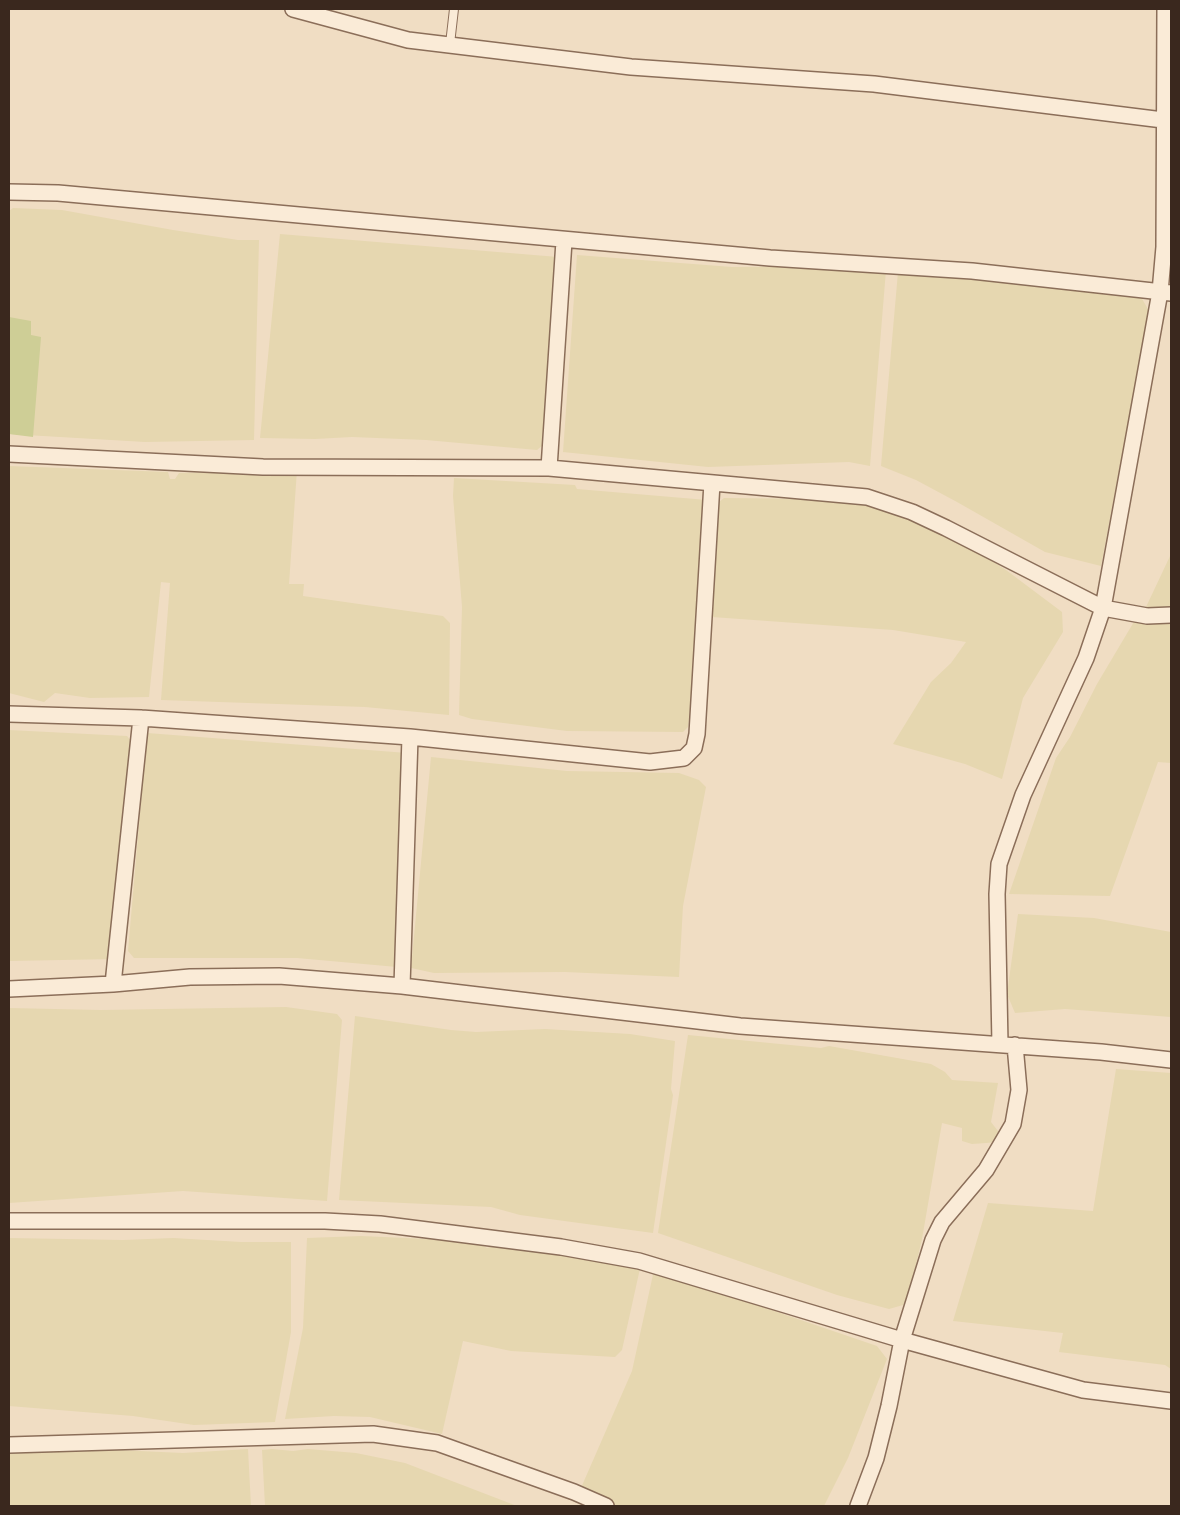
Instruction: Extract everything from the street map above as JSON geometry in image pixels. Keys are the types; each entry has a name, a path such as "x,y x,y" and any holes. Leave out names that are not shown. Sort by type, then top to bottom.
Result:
{"street":[{"path":"294,9 408,40 631,66 874,84 1168,120"},
{"path":"858,1506 876,1458 889,1406 902,1340 933,1240 942,1222 986,1170 1013,1124 1019,1090 1007,1045 997,894 999,864 1023,795 1086,658 1104,608 1166,292 1164,247 1168,120 1165,9"},
{"path":"9,192 58,193 564,241 770,258 972,271 1166,292"},
{"path":"549,468 564,241"},
{"path":"9,454 263,467 549,468 867,497 882,501 946,528 1104,608 1147,616 1171,616"},
{"path":"9,714 141,718 410,737 650,762 684,758 694,748 697,734 712,483"},
{"path":"113,984 141,718"},
{"path":"402,986 410,737"},
{"path":"9,989 113,984 190,977 279,976 402,986 740,1026 1007,1045 1171,1060"},
{"path":"9,1221 326,1221 380,1224 561,1247 639,1260 902,1340 1083,1390 1171,1401"},
{"path":"9,1446 373,1434 437,1443 574,1492 606,1506"}],"lane":[{"path":"450,44 454,9"}],"shaded area":[{"path":"13,208 62,210 238,240 259,240 254,440 145,442 9,434 9,211"},
{"path":"280,234 558,257 543,445 537,450 426,440 352,437 315,439 260,438"},
{"path":"577,255 732,267 871,266 886,270 870,466 849,462 708,467 563,452"},
{"path":"898,272 1021,280 1141,297 1149,311 1101,566 1045,552 916,480 881,466"},
{"path":"9,466 168,472 170,479 175,479 179,473 297,470 289,584 304,584 303,596 443,616 450,623 449,715 365,707 161,700 170,583 161,582 149,697 90,698 55,693 44,702 9,693"},
{"path":"454,478 575,485 577,489 707,500 700,618 688,727 683,732 567,731 472,719 459,715 462,607 453,496"},
{"path":"724,498 856,501 894,511 966,544 1006,570 1062,612 1063,632 1023,698 1002,779 965,764 893,744 931,682 951,663 966,642 893,630 712,617 719,502"},
{"path":"1171,554 1171,607 1146,607"},
{"path":"1135,620 1171,620 1171,763 1158,762 1110,896 1009,894 1056,758 1070,737 1097,684"},
{"path":"9,730 127,736 133,743 115,959 9,961"},
{"path":"147,733 407,753 397,967 297,958 134,958 128,951"},
{"path":"431,757 567,771 679,773 699,780 706,787 683,906 679,977 565,972 434,973 411,968"},
{"path":"1018,914 1094,918 1171,932 1171,1017 1065,1009 1015,1013 1007,994"},
{"path":"286,1007 337,1014 342,1020 327,1201 183,1191 9,1203 9,1008 101,1010"},
{"path":"355,1016 476,1032 545,1029 630,1034 675,1041 671,1089 673,1095 653,1233 520,1215 491,1207 339,1200"},
{"path":"688,1035 821,1048 829,1046 931,1064 945,1072 952,1080 998,1083 991,1122 998,1131 1000,1142 972,1144 962,1141 962,1128 942,1123 922,1239 908,1299 903,1305 889,1309 837,1295 658,1233"},
{"path":"1116,1069 1171,1073 1171,1369 1165,1365 1059,1352 1063,1333 953,1321 988,1203 1093,1211"},
{"path":"361,1236 475,1241 487,1248 494,1245 641,1264 622,1350 615,1357 511,1351 463,1341 442,1434 370,1417 334,1416 285,1419 303,1328 307,1238"},
{"path":"9,1238 123,1240 173,1238 241,1242 291,1242 291,1332 275,1422 194,1425 133,1416 9,1406"},
{"path":"654,1270 877,1346 887,1359 848,1458 824,1506 613,1506 577,1497 632,1371"},
{"path":"9,1445 183,1453 248,1449 251,1506 9,1506"},
{"path":"308,1449 356,1453 405,1463 517,1506 265,1506 262,1450 293,1451"}],"green space":[{"path":"9,317 31,321 31,335 41,337 33,437 9,434"}]}
